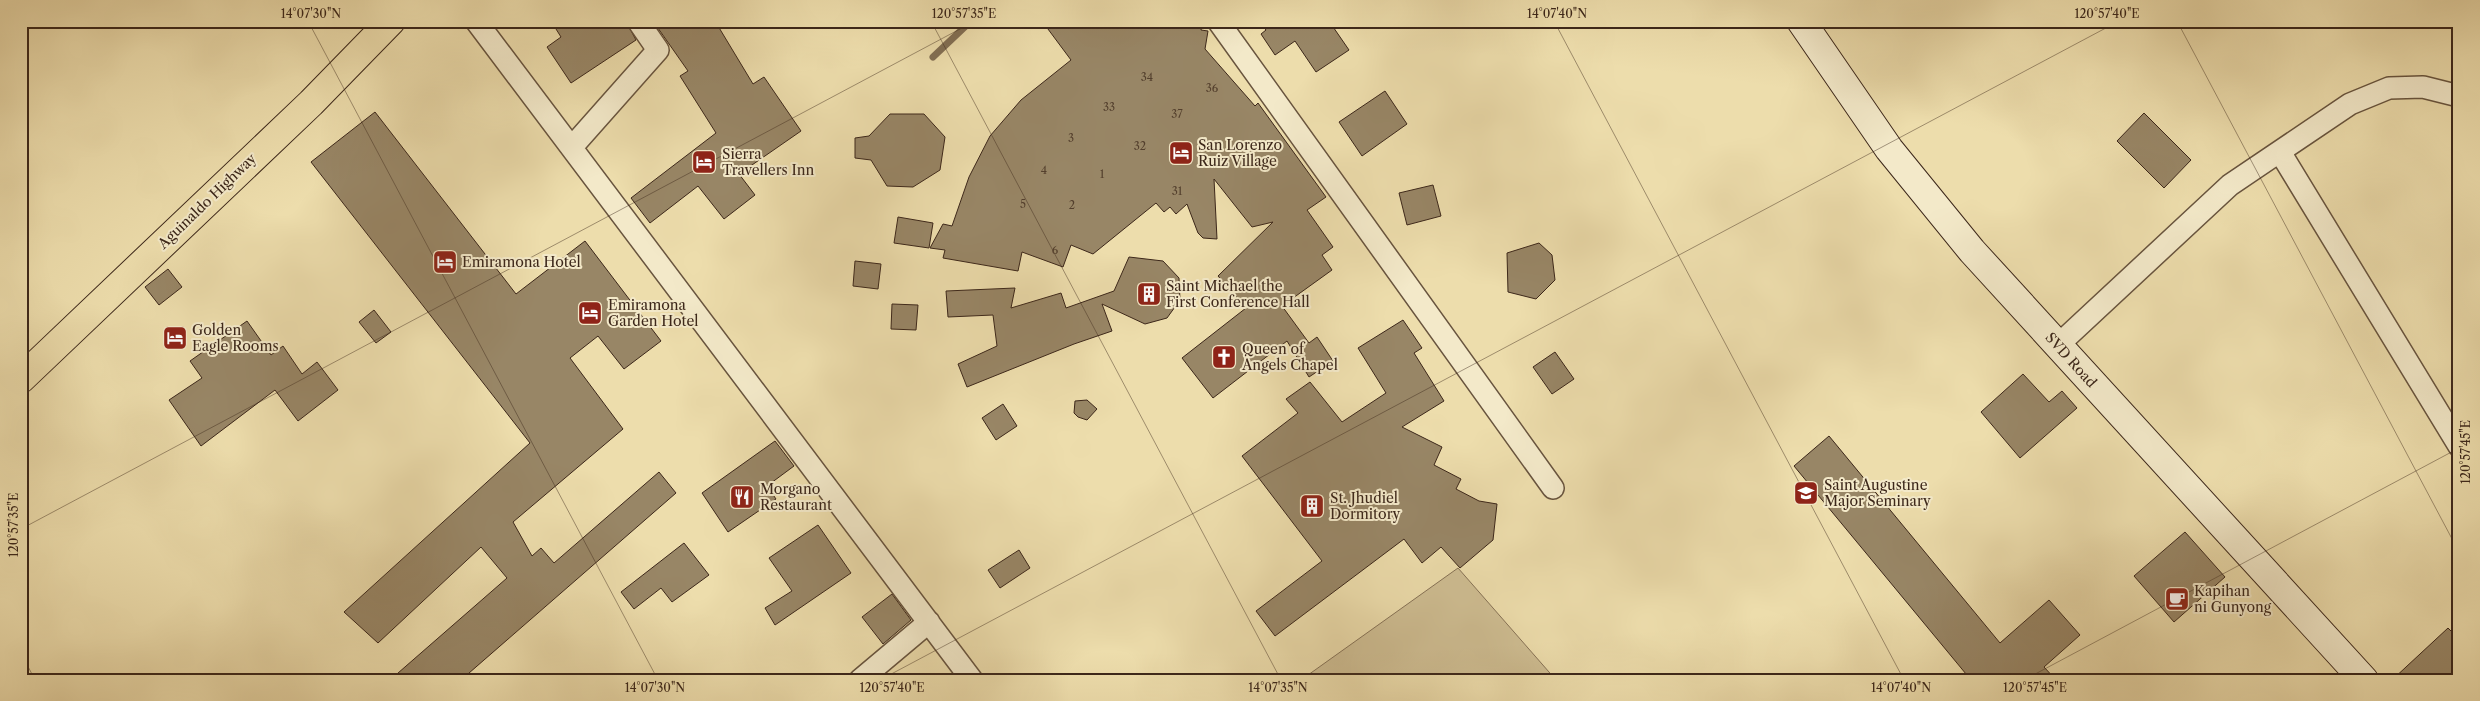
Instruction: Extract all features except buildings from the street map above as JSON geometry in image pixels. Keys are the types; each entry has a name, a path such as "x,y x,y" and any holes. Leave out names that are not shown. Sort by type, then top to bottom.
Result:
{"main road":[{"name":"Aguinaldo Highway","path":"21,379 311,103 391,21"},
{"name":"SVD Road","path":"1801,21 1889,149 1972,251 2364,680"}],"street":[{"path":"476,21 972,680"},
{"path":"572,148 658,50 638,21"},
{"path":"1218,21 1553,488"},
{"path":"2058,346 2230,185 2350,104 2389,88 2424,87 2459,96"},
{"path":"2280,152 2459,446"},
{"path":"860,680 929,622"}],"shaded area":[{"path":"1458,568 1556,680 1301,680"}],"waterway":[{"path":"933,57 971,21"}],"place":[{"name":"San Lorenzo Ruiz Village","path":"1181,153"},
{"name":"Sierra Travellers Inn","path":"704,162"},
{"name":"Emiramona Hotel","path":"445,262"},
{"name":"Saint Michael the First Conference Hall","path":"1149,294"},
{"name":"Emiramona Garden Hotel","path":"590,313"},
{"name":"Golden Eagle Rooms","path":"175,338"},
{"name":"Queen of Angels Chapel","path":"1224,357"},
{"name":"Saint Augustine Major Seminary","path":"1806,493"},
{"name":"Morgano Restaurant","path":"742,497"},
{"name":"St. Jhudiel Dormitory","path":"1312,506"},
{"name":"Kapihan ni Gunyong","path":"2177,599"}]}
